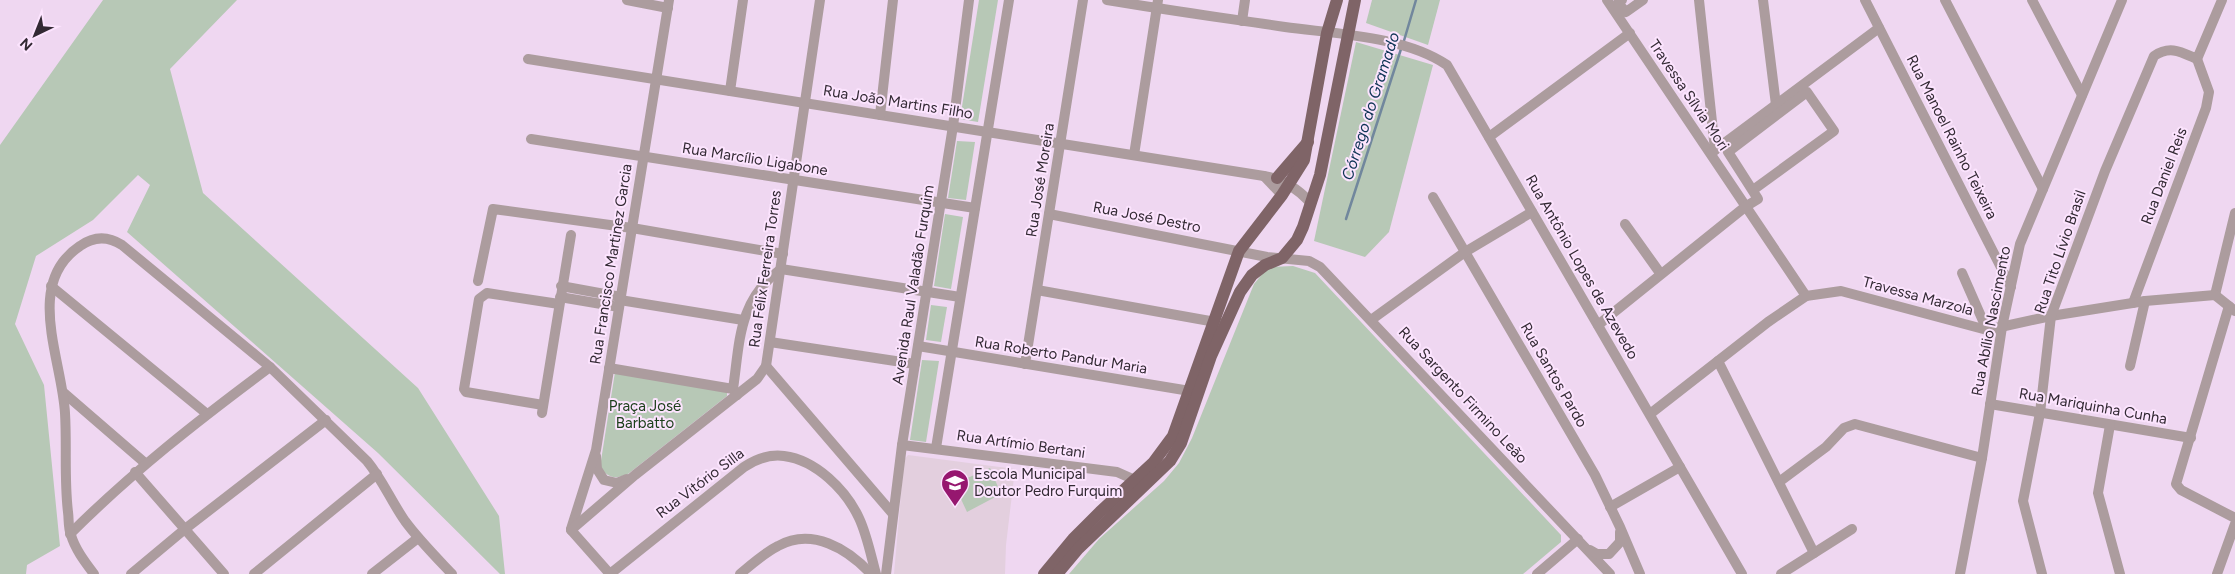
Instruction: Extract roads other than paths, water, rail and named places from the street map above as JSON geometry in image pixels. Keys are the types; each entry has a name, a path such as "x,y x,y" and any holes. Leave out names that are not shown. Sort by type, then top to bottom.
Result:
{"main road":[{"path":"1057,574 1078,549 1170,461 1181,443 1213,321 1239,251 1282,186 1304,160 1327,33 1337,0"},
{"path":"1044,574 1072,539 1164,450 1173,436 1212,356 1240,292 1252,275 1265,265 1282,258 1296,240 1303,227 1320,175 1355,0"}],"street":[{"path":"628,0 668,4"},
{"path":"730,91 743,0"},
{"name":"Rua Félix Ferreira Torres","path":"820,0 766,366 892,514"},
{"path":"880,115 893,0"},
{"name":"Avenida Raul Valadão Furquim","path":"886,574 892,514 953,126 969,0"},
{"path":"936,448 1009,0"},
{"name":"Rua José Moreira","path":"1025,364 1083,0"},
{"name":"Rua Antônio Lopes de Azevedo","path":"1107,0 1157,4 1242,21 1349,36 1402,46 1433,56 1447,65 1742,574"},
{"path":"1242,21 1245,0"},
{"name":"Travessa Sílvia Mori","path":"1607,0 1713,152 1745,207 1806,296"},
{"path":"1622,0 1618,3 1626,12 1643,0"},
{"path":"1699,0 1713,152"},
{"path":"1763,0 1776,105"},
{"name":"Rua Manoel Rainho Teixeira","path":"1865,0 2011,287"},
{"path":"1945,0 2043,189"},
{"path":"2032,0 2082,95"},
{"path":"2197,59 2222,0"},
{"name":"Rua Abílio Nascimento","path":"1960,574 1982,458 2002,327 2020,244 2121,1"},
{"name":"Rua Francisco Martinez Garcia","path":"571,530 596,450 668,4"},
{"path":"1134,155 1157,4"},
{"path":"1713,152 1879,28"},
{"path":"1488,137 1630,33"},
{"name":"Rua Tito Lívio Brasil","path":"2042,574 2023,501 2040,412 2052,316 2105,171 2154,56 2163,50 2172,50 2197,59"},
{"name":"Rua João Martins Filho","path":"528,59 1264,176 1282,186"},
{"name":"Rua Daniel Reis","path":"2133,303 2206,108 2209,92 2197,59"},
{"path":"1598,325 1660,273 1758,199 1728,152 1807,92 1834,131 1753,190"},
{"name":"Rua Marcílio Ligabone","path":"531,140 975,208"},
{"path":"1264,176 1310,202"},
{"name":"Rua Santos Pardo","path":"1433,197 1595,475 1640,574"},
{"path":"478,281 493,209 632,228 783,254"},
{"path":"1371,320 1465,252 1532,212"},
{"path":"2235,213 2216,294 2232,308 2176,484 2181,490 2235,518"},
{"name":"Rua José Destro","path":"1049,214 1282,258"},
{"path":"1625,224 1660,273"},
{"path":"571,235 560,296 542,409 466,392 464,389 479,299 487,293 560,296 620,301 743,320"},
{"path":"94,574 70,534 66,500 64,393 51,334 51,286 56,271 71,251 93,239 100,238 115,241 270,367 326,420 352,445 377,474 394,504 418,538 452,574"},
{"name":"Rua Sargento Firmino Leão","path":"1282,258 1309,261 1320,267 1610,574"},
{"path":"735,392 743,320 750,302 767,279 781,269 960,298"},
{"path":"1962,273 1987,330"},
{"path":"51,286 207,414"},
{"path":"1037,290 1213,321 1226,325"},
{"name":"Travessa Marzola","path":"1650,414 1768,322 1806,296 1841,291 1987,330 2052,316 2145,301 2216,294"},
{"path":"2130,366 2145,301"},
{"path":"770,342 915,364"},
{"name":"Rua Roberto Pandur Maria","path":"918,346 1194,392"},
{"path":"1718,361 1814,553"},
{"path":"610,574 571,530 735,392 757,379 766,366"},
{"path":"70,534 135,472 207,414 270,367"},
{"path":"609,368 735,392"},
{"path":"64,393 145,464"},
{"name":"Rua Mariquinha Cunha","path":"1990,404 2191,438"},
{"path":"131,574 185,529 326,420"},
{"path":"1779,482 1826,447 1844,428 1855,424 1982,458"},
{"path":"2110,425 2098,493 2120,574"},
{"name":"Rua Artímio Bertani","path":"902,445 1117,472 1135,480"},
{"path":"596,450 597,469 604,480 617,483 635,475"},
{"name":"Rua Vitório Silla","path":"610,574 744,467 757,459 783,455 796,458 810,465 834,484 859,518 876,574"},
{"path":"1610,507 1680,467"},
{"path":"135,472 224,574"},
{"path":"254,574 377,474"},
{"path":"2217,572 2235,524"},
{"path":"1587,548 1597,554 1609,554 1620,542 1620,527"},
{"path":"1782,574 1852,529"},
{"path":"372,574 418,538"},
{"path":"740,574 768,552 790,541 811,540 855,551 869,550"},
{"path":"1538,574 1578,540"},
{"path":"835,545 848,553 871,574"}],"waterway":[{"name":"Córrego do Gramado","path":"1403,44 1416,0"},
{"name":"Córrego do Gramado","path":"1346,219 1401,49"}],"place":[{"name":"Escola Municipal Doutor Pedro Furquim","path":"955,507"}],"park label":[{"name":"Praça José Barbatto","path":"645,414"}]}
